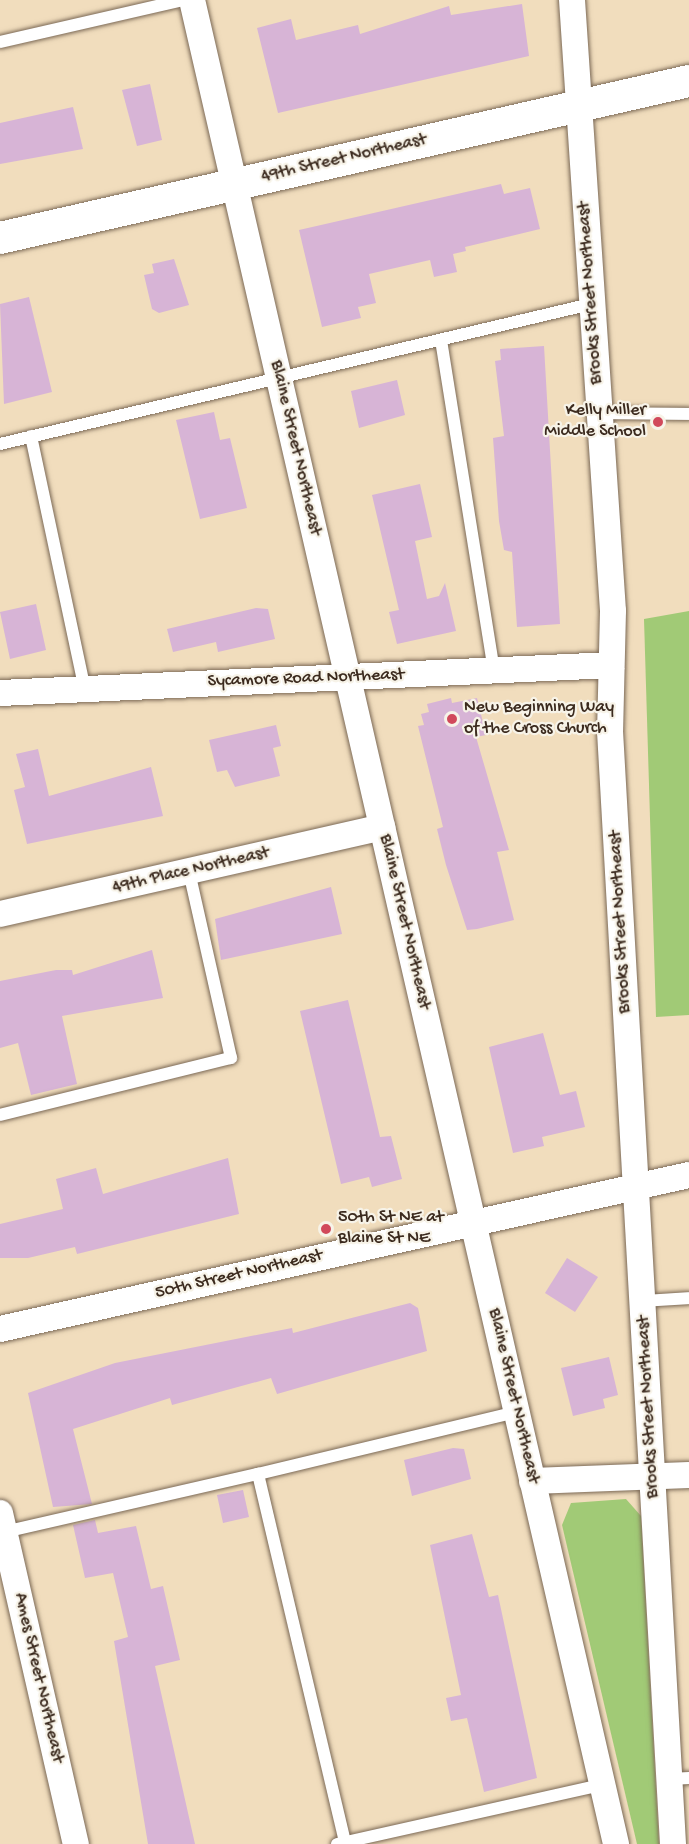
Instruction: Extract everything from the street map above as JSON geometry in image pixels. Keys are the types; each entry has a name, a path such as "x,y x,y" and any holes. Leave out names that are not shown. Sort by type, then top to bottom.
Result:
{"street":[{"name":"Blaine Street Northeast","path":"192,0 616,1844"},
{"name":"Brooks Street Northeast","path":"572,0 613,610 610,731 653,1477 679,1778 673,1844"},
{"name":"49th Street Northeast","path":"0,238 689,81"},
{"name":"Sycamore Road Northeast","path":"0,693 611,665"},
{"name":"49th Place Northeast","path":"0,914 382,827"},
{"name":"50th Street Northeast","path":"0,1329 473,1221 689,1176"},
{"path":"532,1481 689,1475"},
{"name":"Ames Street Northeast","path":"2,1522 76,1844"}],"lane":[{"path":"0,42 183,0"},
{"path":"0,444 591,304"},
{"path":"441,340 494,671"},
{"path":"598,413 689,414"},
{"path":"31,436 85,689"},
{"path":"0,1115 231,1058 189,872"},
{"path":"643,1301 689,1298"},
{"path":"2,1522 258,1474 516,1412"},
{"path":"258,1474 341,1843 602,1785"}],"green space":[{"path":"689,611 689,1015 656,1017 644,619"},
{"path":"626,1499 641,1516 659,1844 637,1844 562,1525 571,1503"}],"building":[{"path":"522,4 529,56 278,113 257,28 291,19 296,40 358,25 360,34 449,6 451,15"},
{"path":"150,84 162,140 137,146 122,90"},
{"path":"73,107 83,149 0,164 0,123"},
{"path":"501,184 504,194 530,188 540,229 465,247 466,251 453,254 457,272 434,277 430,260 369,274 376,303 358,307 361,318 322,327 299,230"},
{"path":"174,259 189,305 159,313 152,309 144,275 154,273 152,264"},
{"path":"29,297 52,392 4,404 0,304"},
{"path":"544,346 560,624 517,627 512,552 504,550 499,521 493,438 504,436 495,361 501,360 500,349"},
{"path":"397,380 405,415 359,428 351,391"},
{"path":"214,412 220,440 230,438 247,508 200,519 176,420"},
{"path":"420,484 432,537 415,541 427,599 439,596 445,583 456,631 397,644 389,612 399,610 372,495"},
{"path":"36,604 46,650 10,659 0,612"},
{"path":"256,608 268,609 275,639 218,652 216,642 173,652 167,629"},
{"path":"451,698 452,703 477,698 486,735 476,737 509,850 497,852 514,920 467,930 437,829 443,827 418,726 424,725 421,714 429,712 427,704"},
{"path":"276,725 281,746 273,748 280,776 235,787 227,770 217,772 209,740"},
{"path":"38,749 49,796 151,767 163,816 27,844 14,790 25,787 16,754"},
{"path":"331,887 342,934 221,960 215,919"},
{"path":"152,950 163,998 62,1016 77,1084 31,1095 18,1043 0,1048 0,981 56,970 72,970 73,975"},
{"path":"348,1000 380,1137 391,1136 402,1179 372,1187 369,1177 341,1184 300,1011"},
{"path":"543,1033 560,1095 576,1091 585,1127 542,1137 544,1146 513,1153 489,1047"},
{"path":"228,1158 239,1214 77,1254 75,1247 28,1258 0,1258 0,1224 63,1209 56,1179 96,1168 103,1194"},
{"path":"567,1258 598,1277 575,1312 545,1293"},
{"path":"410,1303 418,1308 427,1351 277,1394 271,1378 172,1405 170,1398 73,1429 92,1504 53,1507 28,1393 115,1363 292,1328 293,1333"},
{"path":"609,1357 618,1395 603,1399 605,1408 573,1416 561,1368"},
{"path":"453,1448 464,1449 471,1479 412,1496 404,1460"},
{"path":"243,1490 249,1517 223,1523 217,1495"},
{"path":"95,1520 98,1533 136,1526 151,1589 163,1586 180,1660 155,1666 195,1844 148,1844 114,1641 128,1637 113,1573 85,1578 73,1525"},
{"path":"472,1534 489,1597 498,1595 537,1778 484,1792 467,1718 451,1721 446,1698 461,1695 430,1545"}],"place":[{"name":"Kelly Miller Middle School","path":"658,422"},
{"name":"New Beginning Way of the Cross Church","path":"452,719"},
{"name":"50th St NE at Blaine St NE","path":"326,1229"}]}
